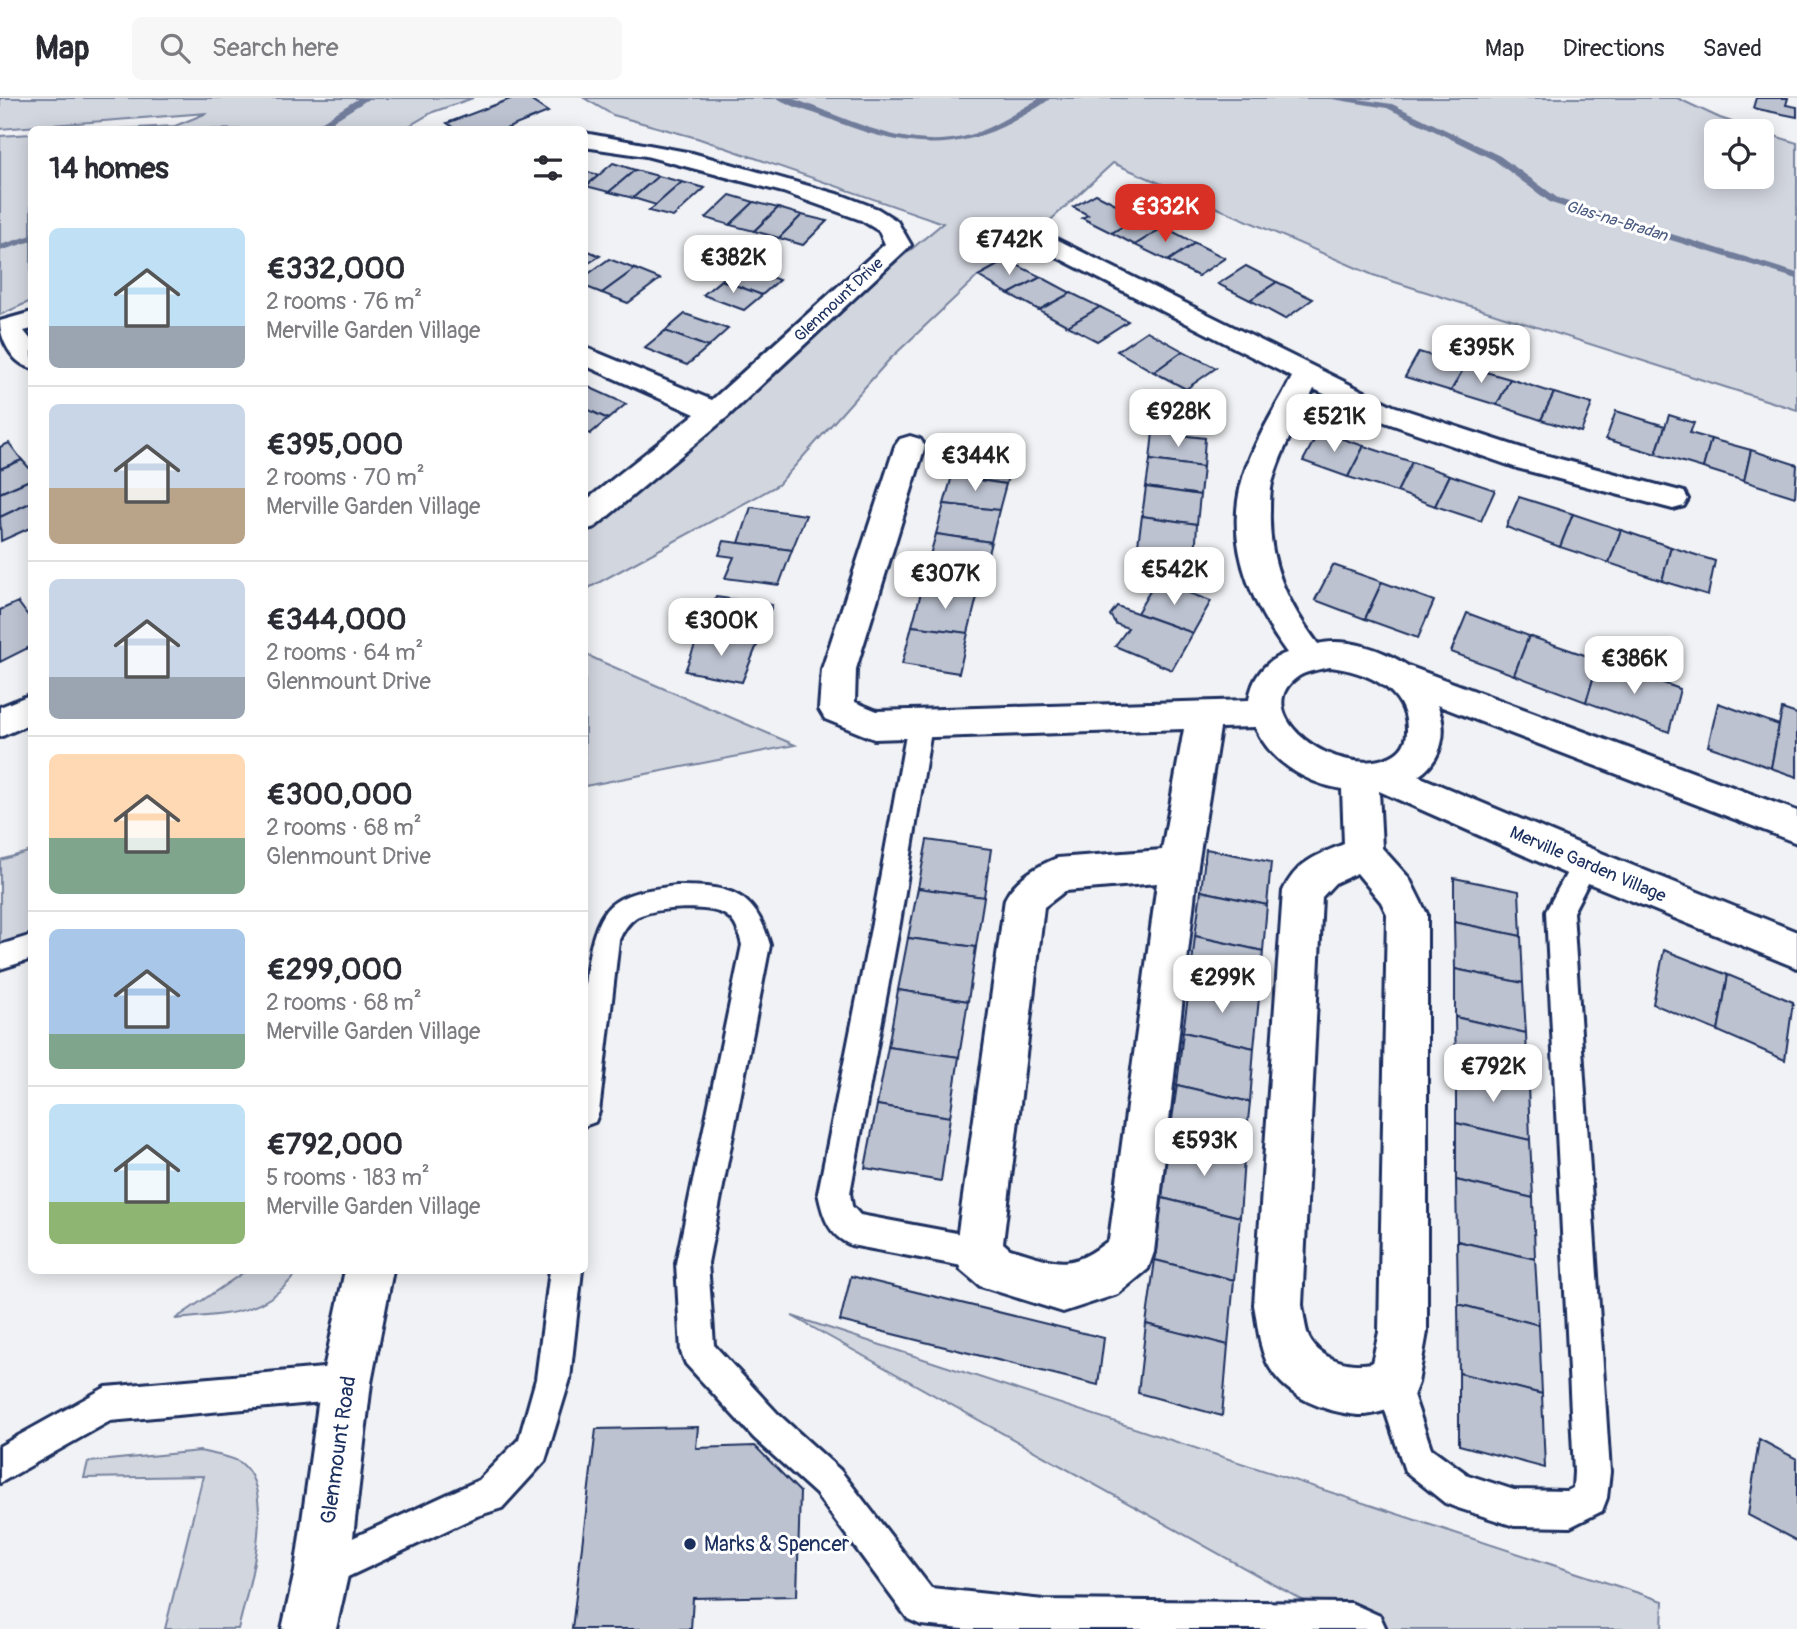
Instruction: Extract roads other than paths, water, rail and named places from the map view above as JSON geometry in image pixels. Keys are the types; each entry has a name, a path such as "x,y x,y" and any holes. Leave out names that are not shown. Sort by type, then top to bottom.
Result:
{"street":[{"name":"Glenmount Drive","path":"588,140 603,140 695,160 857,208 889,226 898,245 716,412 588,516"},
{"path":"1056,247 1383,412 1528,461 1673,499"},
{"path":"13,325 28,352"},
{"path":"588,357 716,412"},
{"path":"1308,374 1271,445 1256,484 1252,539 1263,585 1285,625 1308,656"},
{"path":"910,446 839,669 837,709 874,725 1265,713"},
{"path":"1395,675 1411,690 1421,705 1427,734 1423,748 1413,761 1399,770 1370,776 1318,768 1298,757 1271,729 1265,713 1265,694 1273,677 1288,664 1308,656 1353,656 1375,663 1395,675 1797,827"},
{"path":"0,723 28,709"},
{"path":"1180,865 1057,874 1025,899 978,1253 997,1269 1063,1288 1101,1277 1131,1252 1180,865 1204,716"},
{"path":"1363,853 1321,871 1303,891 1278,1306 1288,1352 1317,1381 1360,1390 1393,1383 1403,1332 1407,914 1395,890 1363,853 1370,776"},
{"name":"Merville Garden Village","path":"1370,776 1797,950"},
{"name":"Glenmount Road","path":"309,1629 321,1571 346,1383 368,1274"}],"lane":[{"path":"920,723 886,923 834,1193 838,1214 851,1229 978,1253"},
{"path":"1393,1383 1417,1459 1458,1490 1514,1508 1570,1509 1589,1498 1592,1472 1559,911 1585,864"},
{"path":"588,1079 605,939 619,915 641,903 668,898 710,898 736,906 751,923 755,945 692,1263 698,1352 766,1426 828,1482 921,1606 1044,1619 1351,1622 1367,1629"},
{"path":"0,957 28,948"},
{"path":"321,1571 473,1499 489,1495 533,1449 553,1379 566,1274"},
{"path":"0,1465 106,1404 346,1383"}],"waterway":[{"name":"Glas-na-Bradan","path":"319,126 365,98"},
{"name":"Glas-na-Bradan","path":"782,98 878,134 936,141 975,136 1046,98"},
{"name":"Glas-na-Bradan","path":"1331,98 1389,106 1497,158 1555,201 1797,276"},
{"name":"Glas-na-Bradan","path":"0,248 28,239"}],"place":[{"name":"Marks & Spencer","path":"690,1544"}]}
